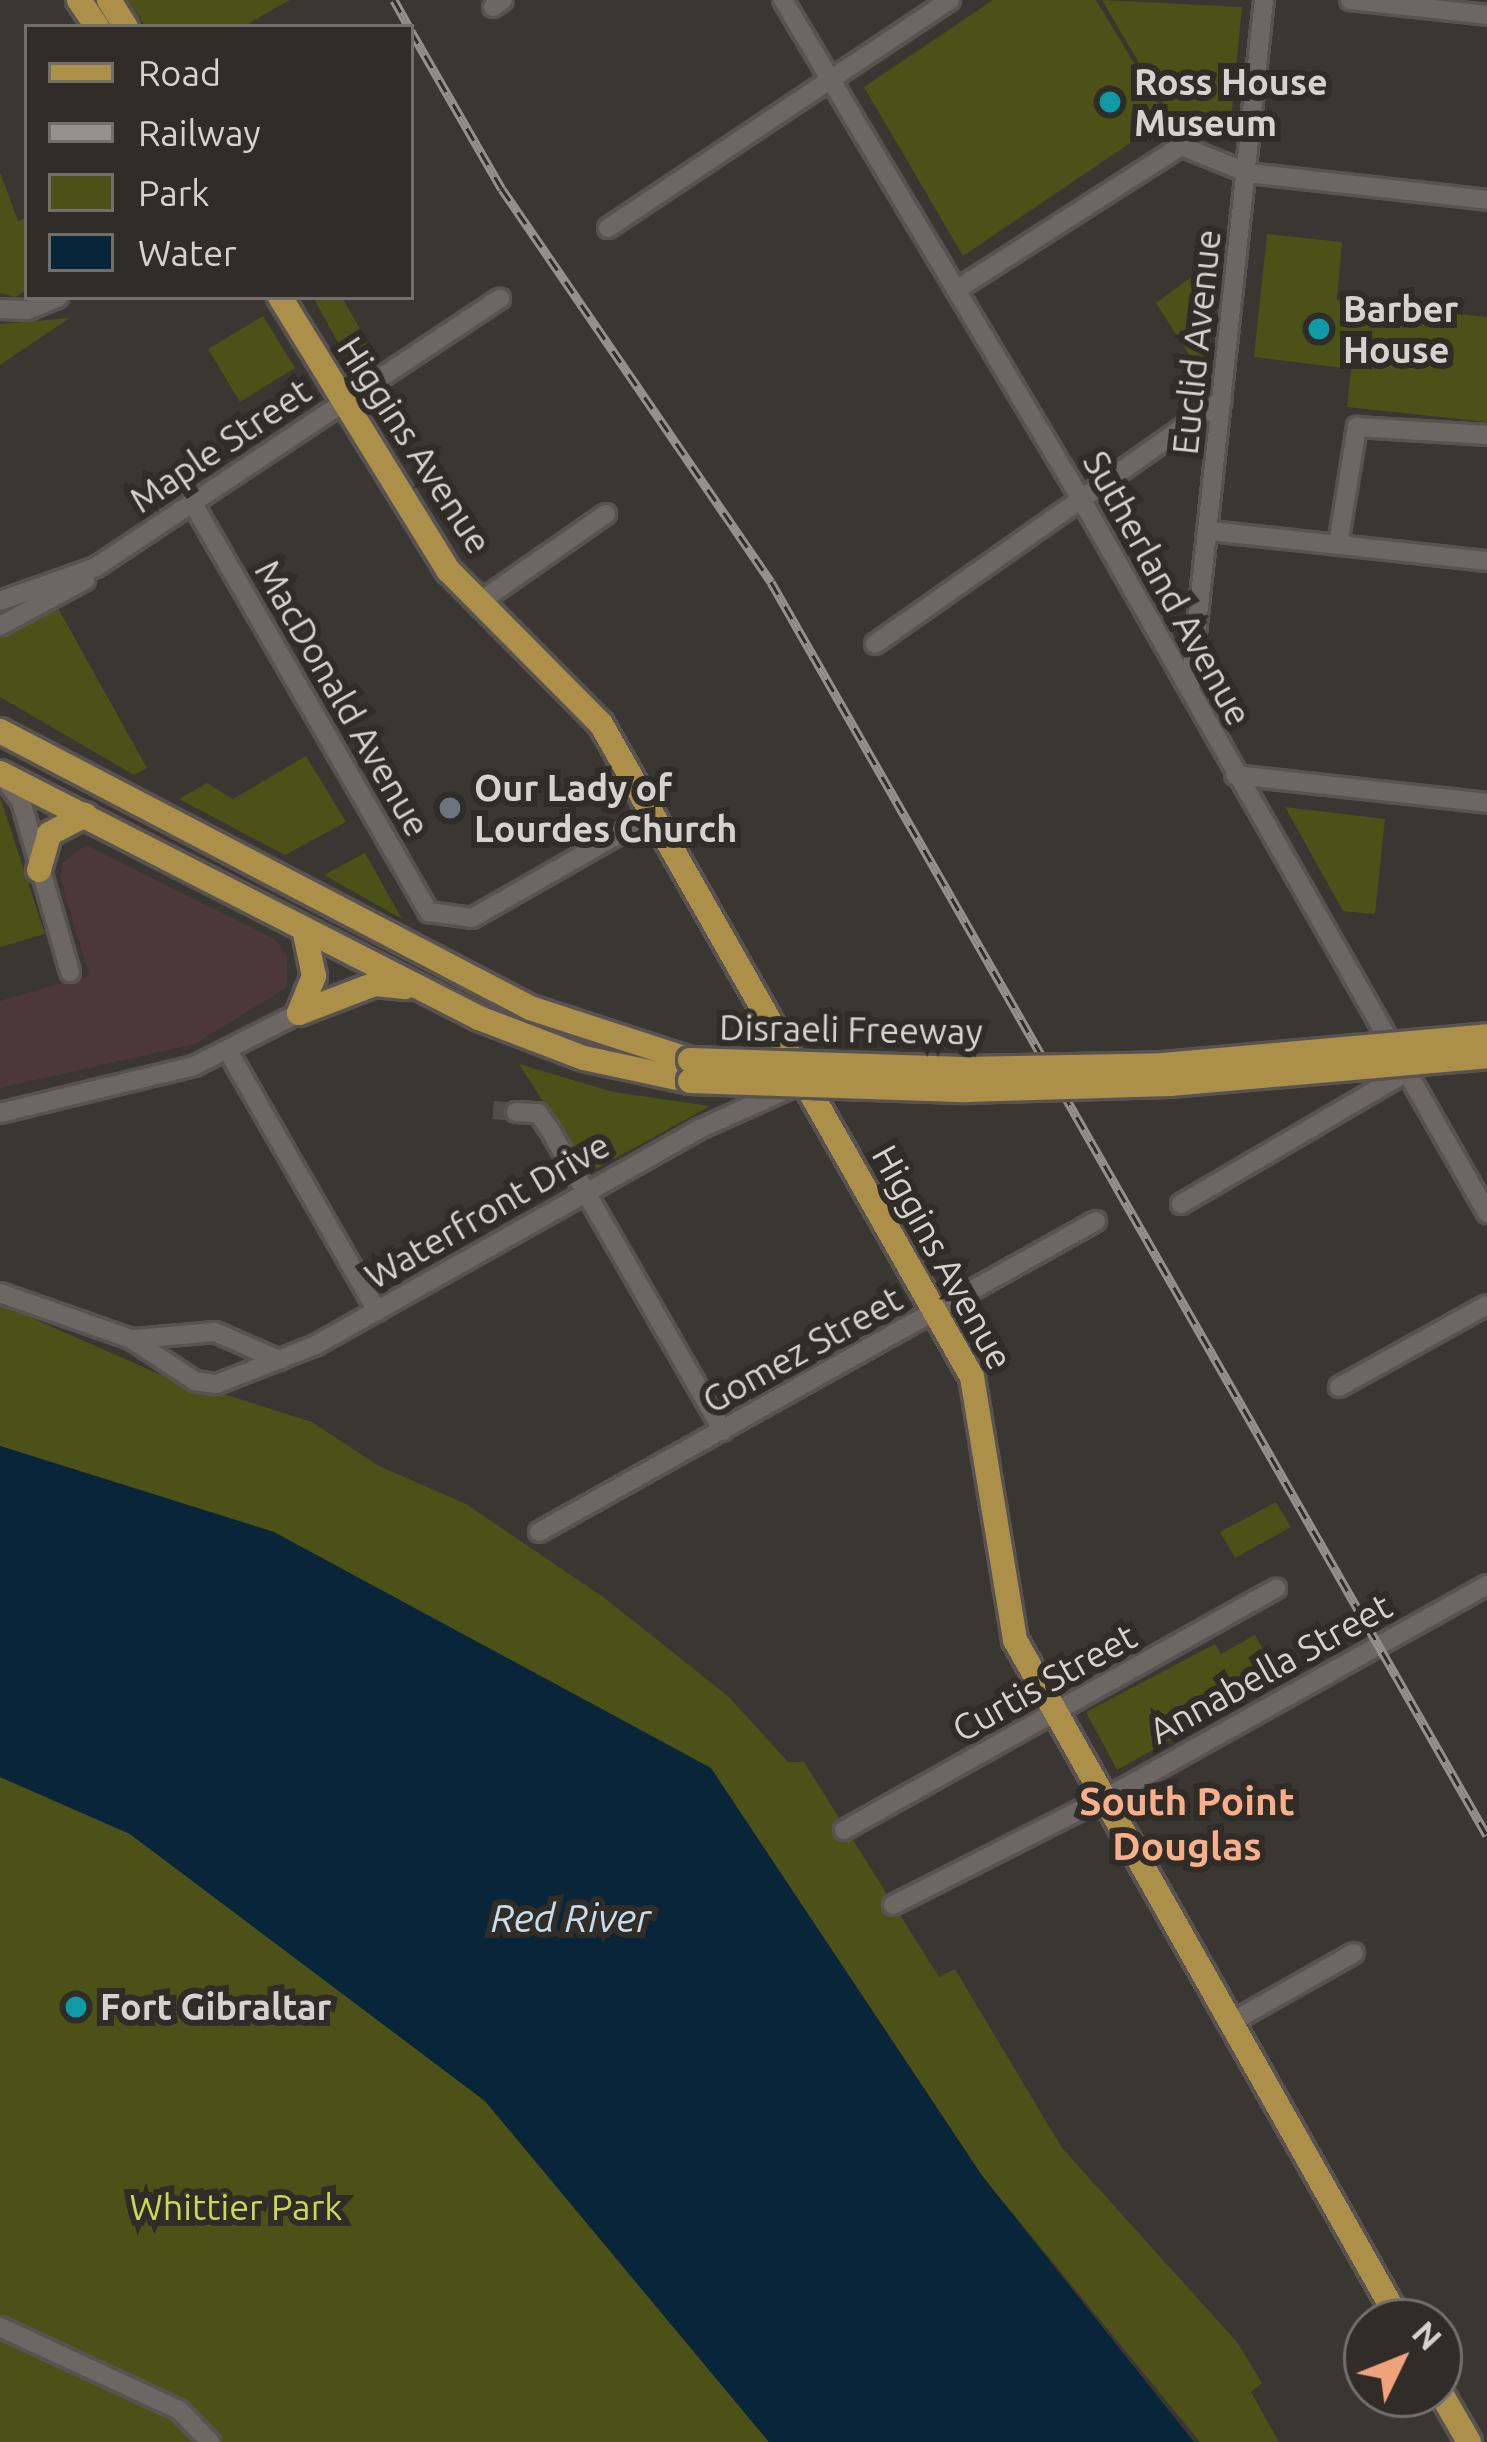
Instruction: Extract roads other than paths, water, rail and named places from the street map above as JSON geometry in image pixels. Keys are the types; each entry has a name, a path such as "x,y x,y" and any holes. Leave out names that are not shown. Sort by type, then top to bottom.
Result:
{"main road":[{"name":"Higgins Avenue","path":"282,300 411,516 478,603 588,709 654,814 935,1312 978,1390 1012,1630 1387,2298"},
{"name":"Disraeli Freeway","path":"0,731 530,1008 690,1070"},
{"name":"Disraeli Freeway","path":"0,773 417,988 554,1049 690,1070 1164,1065 1486,1046"},
{"path":"39,870 50,833 85,815"},
{"path":"299,1013 314,976 304,929"},
{"path":"299,1013 375,985 417,988"}],"street":[{"name":"Sutherland Avenue","path":"783,0 1081,497 1487,1213"},
{"path":"608,228 950,0"},
{"name":"Euclid Avenue","path":"1190,690 1264,0"},
{"path":"1350,0 1487,15"},
{"path":"956,290 1166,152 1199,148 1248,173 1487,200"},
{"name":"Maple Street","path":"0,626 56,601 192,502 500,299"},
{"path":"0,309 28,310 51,300"},
{"path":"875,644 1222,400"},
{"path":"1338,545 1357,427 1487,435"},
{"name":"MacDonald Avenue","path":"192,502 419,899 444,919 472,918 654,814"},
{"path":"478,603 606,514"},
{"path":"1210,531 1487,561"},
{"name":"Maple Street","path":"0,601 97,567"},
{"path":"0,773 21,801 70,972"},
{"path":"1235,775 1487,803"},
{"path":"0,1113 228,1051 299,1013"},
{"path":"228,1051 376,1311"},
{"name":"Waterfront Drive","path":"0,1293 131,1340 192,1378 222,1382 279,1360 376,1311 800,1072"},
{"path":"1181,1204 1405,1073"},
{"path":"517,1112 538,1113 723,1431"},
{"name":"Gomez Street","path":"539,1532 1096,1221"},
{"path":"1339,1388 1487,1305"},
{"path":"192,1378 183,1354 198,1334"},
{"name":"Waterfront Drive","path":"131,1340 198,1334 229,1340 279,1360"},
{"path":"222,1382 236,1362 229,1340"},
{"name":"Annabella Street","path":"892,1906 1102,1797 1487,1585"},
{"name":"Curtis Street","path":"844,1830 1276,1589"},
{"path":"1232,2022 1354,1953"},
{"path":"0,2326 179,2410 210,2442"}],"water":[{"name":"Red River","path":"0,1446 274,1532 711,1768 983,2177 1194,2442 769,2442 485,2101 130,1834 0,1777"}],"tunnel":[{"path":"493,1110 516,1112"}],"railway":[{"path":"394,0 407,24"},
{"path":"414,36 502,189 771,582 1487,1835"}],"place":[{"name":"Ross House Museum","path":"1110,102"},
{"name":"Barber House","path":"1319,329"},
{"name":"Our Lady of Lourdes Church","path":"450,808"},
{"name":"Fort Gibraltar","path":"76,2007"}],"district":[{"name":"South Point Douglas","path":"1187,1824"}],"park label":[{"name":"Whittier Park","path":"236,2207"}]}
